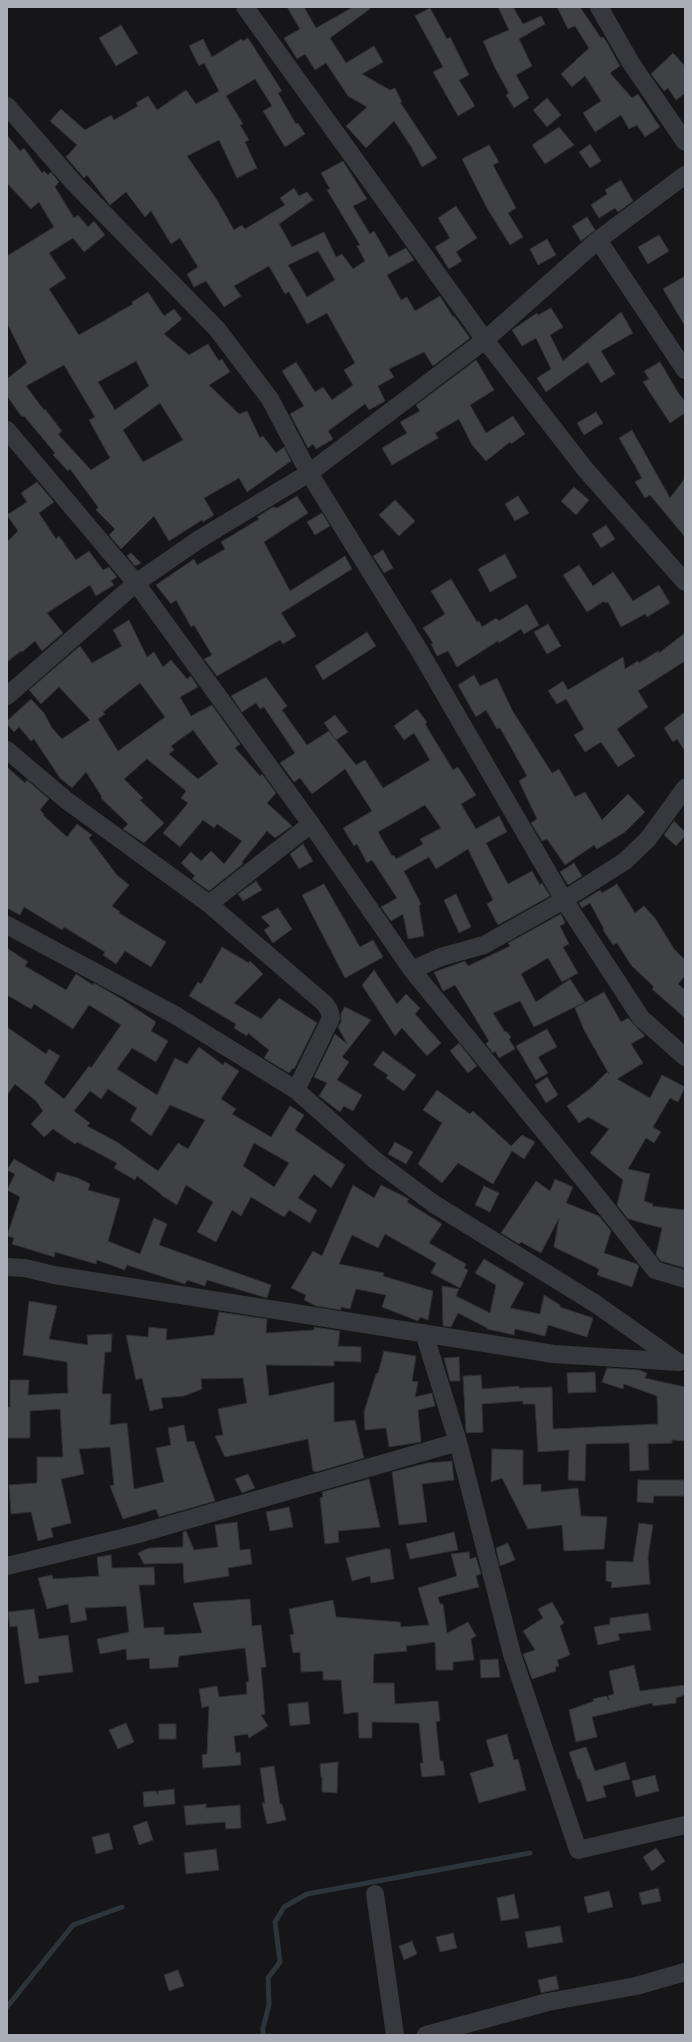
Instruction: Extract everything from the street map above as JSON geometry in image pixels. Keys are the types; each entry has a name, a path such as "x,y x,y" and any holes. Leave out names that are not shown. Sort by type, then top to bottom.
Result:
{"street":[{"path":"245,7 485,340 585,469 685,582"},
{"path":"599,7 631,63 685,142"},
{"path":"7,106 74,183 217,329 270,399 310,473 420,650 564,900 641,1018 685,1057"},
{"path":"7,696 136,583 198,540 310,473 485,340 598,240 685,175"},
{"path":"598,240 685,370"},
{"path":"7,430 136,583 311,824 412,970 592,1190 655,1270 685,1279"},
{"path":"7,750 66,800 209,904 316,995 329,1010 331,1018 296,1090"},
{"path":"412,970 441,957 484,945 564,900 625,861 648,839 685,788"},
{"path":"209,904 311,824"},
{"path":"7,925 175,1015 296,1090 376,1161 434,1204 596,1304 682,1362"},
{"path":"7,1267 25,1268 54,1275 554,1354 682,1362"},
{"path":"424,1333 458,1442 512,1654 578,1850 685,1825"},
{"path":"7,1566 138,1534 458,1442"},
{"path":"375,1894 395,2035"},
{"path":"426,2035 548,2002 636,1986 685,1972"}],"building":[{"path":"287,7 304,7 316,28 353,7 369,7 370,9 330,38 346,63 374,46 383,62 362,74 390,90 395,88 402,102 400,102 437,158 422,167 412,148 394,121 366,148 346,126 367,107 348,96 326,63 315,70 305,54 297,59 284,38 300,29"},
{"path":"498,7 513,7 523,24 541,16 545,24 519,39 532,66 516,75 529,98 514,108 506,95 509,93 495,68 483,41 509,30"},
{"path":"557,7 580,7 601,38 603,37 606,41 620,66 610,73 632,98 638,94 660,127 645,137 637,125 629,129 621,115 595,132 583,113 601,101 585,76 572,87 561,74 589,48 575,26 568,29"},
{"path":"430,8 447,39 450,37 469,75 459,80 475,106 458,116 433,72 443,67 415,16"},
{"path":"121,25 138,53 116,66 99,38"},
{"path":"248,38 282,91 278,93 296,124 298,123 305,134 285,147 263,111 272,106 255,79 226,96 243,124 240,125 249,140 245,142 257,168 237,178 219,140 187,156 217,200 234,230 242,225 245,229 285,205 280,198 294,188 299,196 307,192 313,200 279,224 292,247 324,232 336,257 342,254 353,269 365,261 357,246 360,245 327,190 330,189 321,173 343,161 367,199 353,206 370,234 374,231 389,257 406,248 414,260 387,275 401,300 407,297 415,311 440,296 453,317 454,316 470,338 433,366 424,352 389,369 394,377 378,386 385,401 369,410 365,404 328,431 333,439 316,449 313,444 308,448 290,414 304,406 282,371 296,362 315,392 323,387 332,400 353,385 344,370 355,363 327,313 307,324 289,292 285,294 269,266 234,286 241,296 224,307 206,281 194,287 187,274 198,267 180,238 171,244 151,211 145,217 126,192 110,205 87,175 84,178 66,157 77,145 50,121 61,109 85,130 111,115 114,120 138,106 136,103 148,96 157,110 186,90 196,104 219,91 204,63 199,66 189,46 203,39 212,57 241,39 243,41","holes":["318,251 335,280 307,297 288,265"]},
{"path":"673,53 685,66 685,93 676,100 668,88 664,91 651,74"},
{"path":"547,98 561,115 547,127 533,110"},
{"path":"559,127 574,145 545,164 532,145"},
{"path":"7,135 20,151 24,148 42,173 44,171 48,175 51,172 59,182 55,187 74,218 78,215 88,227 94,221 105,235 84,252 73,238 49,253 66,278 49,289 79,335 133,304 132,302 148,292 164,316 174,309 182,319 164,334 189,355 208,344 219,361 222,359 230,372 209,385 239,414 247,411 260,438 263,436 276,453 284,447 291,461 247,492 239,478 204,498 214,515 203,522 202,520 169,541 154,516 121,549 109,535 115,529 96,510 98,507 70,469 68,471 53,455 55,453 24,416 22,417 7,396 7,379 27,363 7,323 7,256 54,227 39,202 31,209 7,183","holes":["136,361 149,386 115,410 98,382","64,365 95,417 89,420 110,458 91,470 58,434 62,431 26,386","160,403 183,440 143,462 123,430"]},
{"path":"590,144 601,161 590,168 579,152"},
{"path":"489,145 499,162 493,165 516,208 508,213 523,237 510,245 488,210 462,159"},
{"path":"621,180 633,201 618,212 615,208 599,218 591,205 607,194 605,190"},
{"path":"456,206 477,238 456,252 462,261 449,269 435,247 450,238 438,218"},
{"path":"587,217 595,230 581,241 572,226"},
{"path":"659,235 669,251 648,264 638,247"},
{"path":"547,239 556,255 538,265 530,249"},
{"path":"685,276 685,326 663,289"},
{"path":"551,308 563,327 550,335 563,361 621,312 633,333 601,351 615,374 601,383 588,362 546,392 537,378 551,369 536,338 522,346 512,330 537,313 538,315"},
{"path":"476,360 494,390 470,405 486,433 513,416 525,434 511,444 510,442 486,461 472,445 459,419 435,433 438,438 392,465 382,448 407,433 400,422 420,411 416,405"},
{"path":"660,362 679,394 685,401 685,413 670,423 643,382 649,379 644,371"},
{"path":"596,412 603,423 584,435 577,423"},
{"path":"632,430 670,498 685,478 685,537 650,495 645,498 635,482 642,478 619,438"},
{"path":"37,482 54,502 39,513 56,539 59,536 76,560 89,551 103,570 109,567 117,577 111,581 114,585 96,596 90,585 47,613 63,633 42,651 35,641 7,662 7,542 18,531 7,515 27,502 21,493"},
{"path":"574,487 589,500 576,515 561,501"},
{"path":"297,496 308,513 264,542 290,591 345,556 352,569 281,613 296,636 283,644 280,640 217,676 204,659 212,655 194,625 191,627 176,600 171,604 156,585 194,559 197,565 225,549 221,542 259,519 257,517 273,507 277,508"},
{"path":"518,496 529,513 515,521 505,504"},
{"path":"395,500 415,521 399,536 379,515"},
{"path":"322,513 330,526 315,535 307,522"},
{"path":"606,525 615,539 601,548 592,534"},
{"path":"383,550 393,568 384,573 373,556"},
{"path":"131,553 141,563 135,566 127,556"},
{"path":"505,554 517,577 490,592 478,569"},
{"path":"579,565 593,586 613,572 633,601 659,585 670,603 647,617 645,614 621,627 608,602 605,603 604,601 587,612 563,575"},
{"path":"451,579 477,622 479,621 482,627 496,618 499,621 527,604 539,625 524,634 521,629 499,643 498,641 457,667 448,651 437,656 431,644 433,643 423,628 445,614 431,591"},
{"path":"129,620 147,657 154,652 163,667 171,660 187,679 191,676 198,687 180,697 191,716 212,705 240,744 235,748 260,776 262,774 276,793 267,803 292,826 275,838 267,831 242,862 243,864 209,891 192,879 195,876 181,863 191,852 201,861 211,851 224,864 242,841 217,824 214,828 203,820 180,847 163,833 188,803 181,798 186,791 147,759 124,779 143,798 140,800 164,823 144,843 123,829 128,824 101,798 102,797 86,772 72,788 60,778 34,739 31,741 19,727 14,732 7,724 7,721 31,699 44,713 52,728 62,739 90,720 59,687 41,704 29,690 80,646 92,663 122,646 113,630","holes":["140,683 165,717 118,751 98,719 105,714 103,712","193,730 218,764 198,779 169,754 174,750 171,746"]},
{"path":"548,624 561,646 547,654 534,632"},
{"path":"367,632 376,646 323,680 315,666"},
{"path":"685,633 685,661 638,691 648,707 617,729 635,756 618,767 601,742 585,752 574,735 584,729 566,699 557,704 548,691 563,681 568,690 623,657 625,669 638,661 639,663 658,651 659,653"},
{"path":"474,675 480,686 497,678 512,710 552,773 559,769 575,797 585,792 602,820 628,794 645,812 625,832 597,849 594,845 565,865 547,839 542,841 531,823 537,819 519,781 527,776 500,728 497,729 486,710 476,717 458,685"},
{"path":"266,677 287,706 282,710 307,745 329,731 356,765 365,760 383,788 430,760 414,733 404,740 394,726 417,709 427,722 425,724 453,770 458,767 476,795 461,804 476,829 499,816 507,832 486,843 508,884 532,871 540,885 542,883 550,896 498,925 487,904 493,900 468,849 436,869 429,857 404,871 421,904 419,906 424,936 408,939 403,914 391,921 381,907 397,898 372,860 367,863 357,844 354,846 343,828 372,811 345,769 312,794 300,778 294,782 280,763 295,753 264,707 260,709 256,703 242,712 231,696","holes":["425,805 441,828 420,839 423,844 396,859 394,855 392,856 378,832"]},
{"path":"685,712 685,751 677,739 673,742 664,728"},
{"path":"335,715 348,732 336,740 324,723"},
{"path":"7,767 25,783 27,780 49,799 40,810 44,814 43,815 67,837 77,824 92,835 89,838 117,875 129,885 112,906 120,912 119,913 166,942 151,967 125,951 116,964 103,955 105,952 64,927 62,930 24,907 20,915 7,908"},
{"path":"674,821 685,832 685,836 676,846 664,835"},
{"path":"303,844 313,861 299,869 290,854"},
{"path":"574,863 582,876 568,885 560,872"},
{"path":"256,881 262,890 243,901 238,894"},
{"path":"324,884 360,947 373,940 383,957 345,978 302,895"},
{"path":"617,884 635,913 644,906 655,918 674,949 685,960 685,976 678,984 685,990 685,1018 652,989 654,987 631,965 617,943 613,945 603,930 604,929 590,903 582,908 579,903 600,890 602,893"},
{"path":"456,894 471,927 459,933 444,900"},
{"path":"278,908 292,929 273,943 264,930 270,926 261,917"},
{"path":"561,914 565,923 560,926 569,944 563,947 578,973 562,982 548,958 521,974 536,1002 570,979 585,1002 534,1027 520,1001 493,1013 505,1032 506,1031 511,1037 509,1039 515,1049 499,1058 495,1051 493,1053 486,1044 489,1041 455,985 443,991 434,972 465,961 468,966 510,946 508,943"},
{"path":"222,947 249,963 250,961 263,974 234,1003 261,1019 279,998 317,1023 294,1069 293,1068 289,1073 264,1058 269,1050 248,1033 247,1036 234,1028 236,1024 189,996 198,982 201,984"},
{"path":"7,948 28,962 25,966 66,990 76,974 93,985 94,983 120,998 156,1022 151,1031 168,1041 156,1062 132,1048 117,1069 157,1095 175,1058 187,1064 199,1047 223,1065 225,1062 239,1071 221,1099 236,1109 232,1114 271,1137 290,1106 304,1115 295,1130 345,1165 331,1188 314,1174 298,1198 317,1210 310,1223 289,1210 284,1217 251,1197 241,1216 232,1210 216,1242 197,1232 213,1202 186,1185 177,1205 161,1195 137,1176 135,1180 114,1168 117,1163 77,1142 75,1144 53,1129 44,1137 31,1124 43,1111 36,1101 15,1084 7,1095 7,1027 46,1054 49,1049 60,1056 44,1083 64,1099 89,1066 91,1068 121,1025 89,1005 73,1029 34,1004 31,1009 7,995","holes":["108,1089 137,1108 130,1120 151,1136 170,1105 205,1120 188,1149 178,1143 158,1171 117,1142 87,1126 90,1123 74,1111 90,1091 101,1099","254,1143 289,1163 274,1187 243,1166"]},
{"path":"374,970 397,1004 406,994 420,1008 415,1014 441,1043 427,1056 402,1028 395,1036 362,985"},
{"path":"604,992 621,1022 628,1018 645,1036 631,1044 643,1063 617,1079 650,1098 662,1075 685,1087 678,1102 670,1098 653,1127 661,1132 654,1143 646,1138 628,1169 650,1174 644,1201 653,1204 652,1206 685,1210 685,1268 661,1261 656,1255 662,1228 628,1219 617,1205 623,1180 590,1153 609,1129 588,1117 579,1123 567,1106 591,1088 607,1072 609,1074 584,1030 575,1008"},
{"path":"345,1007 371,1020 342,1057 349,1062 337,1080 362,1095 353,1111 344,1106 340,1112 319,1096 327,1083 314,1077 335,1034 347,1044 338,1027 341,1022 341,1013"},
{"path":"547,1029 557,1047 538,1057 548,1073 536,1080 516,1046"},
{"path":"459,1043 477,1066 468,1073 450,1051"},
{"path":"383,1051 416,1075 404,1091 386,1078 388,1075 373,1065"},
{"path":"547,1077 558,1095 546,1103 535,1085"},
{"path":"437,1090 470,1114 473,1111 511,1146 522,1135 535,1142 524,1159 512,1151 493,1184 458,1163 442,1183 418,1164 442,1123 423,1110"},
{"path":"395,1142 413,1152 406,1164 388,1154"},
{"path":"14,1159 54,1182 57,1172 78,1178 90,1184 88,1190 120,1199 108,1241 140,1254 154,1218 167,1224 159,1245 271,1285 267,1298 207,1280 205,1286 187,1280 185,1284 127,1265 125,1270 97,1260 96,1264 55,1252 54,1257 12,1244 14,1238 7,1236 20,1197 7,1190 15,1174 7,1170"},
{"path":"555,1179 573,1187 566,1203 599,1216 611,1231 604,1253 639,1266 632,1287 597,1275 599,1269 554,1247 559,1218 541,1253 521,1242 519,1244 501,1233 536,1181 550,1191"},
{"path":"353,1185 374,1198 381,1185 409,1199 407,1202 442,1224 429,1243 466,1264 464,1268 468,1270 460,1288 431,1273 436,1263 385,1234 378,1248 352,1235 339,1264 384,1273 383,1276 433,1291 428,1320 420,1317 418,1321 382,1307 386,1295 356,1289 350,1309 341,1307 341,1310 316,1306 304,1300 306,1295 291,1288 313,1251 322,1256"},
{"path":"484,1186 499,1193 490,1212 475,1205"},
{"path":"484,1259 524,1283 510,1308 540,1314 544,1295 560,1305 560,1307 593,1318 587,1337 548,1325 545,1336 515,1329 514,1335 487,1329 458,1313 451,1327 443,1326 442,1286 459,1289 456,1296 490,1313 496,1285 475,1273"},
{"path":"29,1301 57,1306 49,1339 88,1345 87,1335 112,1334 111,1352 105,1352 102,1394 111,1394 110,1425 127,1423 134,1489 164,1482 156,1448 171,1445 168,1428 184,1425 187,1442 194,1441 215,1501 159,1517 156,1509 123,1519 110,1486 114,1485 110,1447 79,1449 84,1474 61,1479 71,1523 51,1528 53,1537 38,1541 31,1512 11,1514 9,1485 37,1483 37,1457 63,1457 60,1409 30,1411 30,1438 7,1438 7,1407 10,1407 10,1380 29,1380 28,1395 68,1393 67,1362 23,1355"},
{"path":"219,1312 267,1319 266,1333 314,1330 314,1327 340,1331 338,1346 361,1347 361,1362 334,1361 334,1366 266,1365 269,1396 334,1382 334,1422 355,1420 364,1458 316,1472 313,1471 308,1439 225,1457 215,1436 223,1435 218,1409 247,1403 243,1378 201,1379 202,1389 184,1396 161,1398 163,1408 150,1411 142,1378 136,1380 126,1335 148,1337 149,1327 167,1329 166,1340 214,1335"},
{"path":"384,1351 416,1356 412,1381 418,1382 415,1397 432,1393 435,1406 418,1410 421,1442 389,1447 386,1428 365,1430 364,1412"},
{"path":"459,1357 460,1381 450,1381 444,1358"},
{"path":"607,1368 639,1370 647,1373 645,1378 685,1387 685,1441 672,1440 672,1443 648,1444 649,1470 630,1471 629,1443 586,1444 585,1481 568,1480 569,1450 538,1452 535,1404 523,1404 523,1401 482,1404 483,1432 466,1433 463,1376 481,1375 482,1389 519,1386 519,1388 552,1387 553,1429 658,1424 657,1396 624,1384 623,1389 602,1382"},
{"path":"595,1372 596,1392 568,1393 567,1373"},
{"path":"492,1449 523,1450 523,1485 541,1484 541,1492 578,1488 581,1516 607,1517 604,1549 564,1551 562,1525 528,1529 502,1478 491,1482"},
{"path":"452,1461 454,1480 422,1484 427,1522 399,1525 392,1472 427,1463"},
{"path":"248,1474 255,1488 242,1493 235,1479"},
{"path":"369,1479 380,1527 338,1531 339,1542 325,1544 320,1498 323,1497 322,1492"},
{"path":"638,1480 684,1480 684,1496 654,1496 653,1503 637,1502"},
{"path":"289,1507 293,1527 270,1531 266,1512"},
{"path":"237,1522 240,1550 250,1549 252,1564 228,1568 229,1576 184,1583 183,1563 144,1564 138,1553 149,1548 183,1547 183,1532 186,1531 194,1550 218,1547 215,1525"},
{"path":"639,1523 653,1525 648,1557 650,1584 611,1588 612,1582 606,1581 606,1561 633,1562"},
{"path":"454,1532 458,1550 410,1559 406,1544"},
{"path":"508,1543 515,1560 500,1566 496,1548"},
{"path":"390,1549 394,1579 371,1583 370,1576 352,1581 346,1558"},
{"path":"469,1552 470,1559 476,1557 481,1574 476,1576 479,1587 438,1597 440,1604 443,1604 447,1633 468,1622 476,1636 471,1639 474,1660 453,1662 453,1670 436,1670 435,1642 406,1646 407,1651 374,1654 373,1683 394,1683 395,1704 438,1701 440,1721 436,1722 440,1761 443,1761 445,1775 422,1777 420,1763 423,1763 419,1723 372,1722 372,1738 359,1738 358,1712 344,1714 341,1680 323,1680 323,1671 301,1672 300,1652 293,1653 290,1635 294,1634 289,1609 333,1600 336,1617 400,1622 401,1627 429,1625 418,1588 457,1576 451,1554"},
{"path":"111,1555 112,1568 154,1567 155,1585 139,1585 144,1628 164,1627 164,1635 202,1633 193,1603 250,1599 252,1626 261,1625 266,1667 261,1668 265,1714 261,1715 268,1726 249,1738 248,1734 234,1736 236,1753 240,1752 241,1765 203,1768 202,1755 207,1754 209,1706 202,1708 199,1689 217,1686 219,1697 247,1694 246,1682 249,1682 245,1648 179,1656 178,1667 150,1669 149,1658 127,1660 126,1649 100,1654 97,1639 129,1632 126,1606 85,1608 87,1620 71,1623 68,1604 47,1609 38,1578 52,1575 53,1579 99,1576 97,1557"},
{"path":"552,1602 564,1623 560,1626 570,1655 557,1660 559,1666 555,1667 556,1671 532,1679 523,1654 535,1650 523,1631 543,1618 538,1609"},
{"path":"34,1609 39,1639 68,1635 73,1672 38,1676 39,1682 25,1684 17,1626 10,1627 8,1612"},
{"path":"648,1613 651,1630 618,1634 620,1640 598,1645 594,1627 610,1624 610,1618"},
{"path":"498,1659 500,1677 481,1678 480,1660"},
{"path":"634,1665 640,1691 685,1685 685,1695 676,1698 676,1703 653,1706 652,1703 592,1717 597,1737 576,1742 569,1710 594,1701 593,1699 606,1696 610,1701 608,1696 614,1694 609,1671"},
{"path":"308,1702 310,1724 290,1726 288,1704"},
{"path":"126,1723 134,1742 118,1749 109,1730"},
{"path":"159,1724 176,1724 176,1739 159,1739"},
{"path":"507,1734 514,1760 518,1759 526,1790 479,1803 470,1773 494,1766 486,1740"},
{"path":"586,1747 595,1771 625,1762 630,1779 603,1786 606,1797 587,1802 580,1779 578,1779 569,1752"},
{"path":"338,1762 337,1793 322,1792 320,1764"},
{"path":"274,1766 280,1804 282,1804 286,1820 267,1824 262,1803 265,1803 260,1768"},
{"path":"655,1775 659,1791 636,1797 632,1781"},
{"path":"174,1789 175,1804 144,1807 143,1792 156,1791 158,1795 158,1791"},
{"path":"206,1804 206,1808 240,1805 241,1828 226,1829 225,1822 186,1825 184,1806"},
{"path":"147,1821 153,1840 139,1845 133,1826"},
{"path":"109,1833 113,1849 96,1854 92,1837"},
{"path":"656,1848 665,1861 652,1871 643,1857"},
{"path":"216,1849 219,1870 186,1874 184,1853"},
{"path":"658,1888 661,1901 642,1905 639,1893"},
{"path":"609,1891 613,1907 588,1913 584,1897"},
{"path":"514,1894 519,1918 501,1921 497,1898"},
{"path":"560,1926 563,1942 528,1948 525,1932"},
{"path":"453,1933 457,1948 440,1952 436,1937"},
{"path":"412,1941 417,1954 404,1960 399,1946"},
{"path":"178,1970 184,1986 169,1991 164,1975"},
{"path":"556,1976 559,1989 541,1993 538,1980"}],"waterway":[{"path":"263,2035 263,2028 269,2005 268,1978 280,1962 275,1922 284,1907 307,1894 530,1853"},
{"path":"7,2007 73,1925 122,1907"}]}
